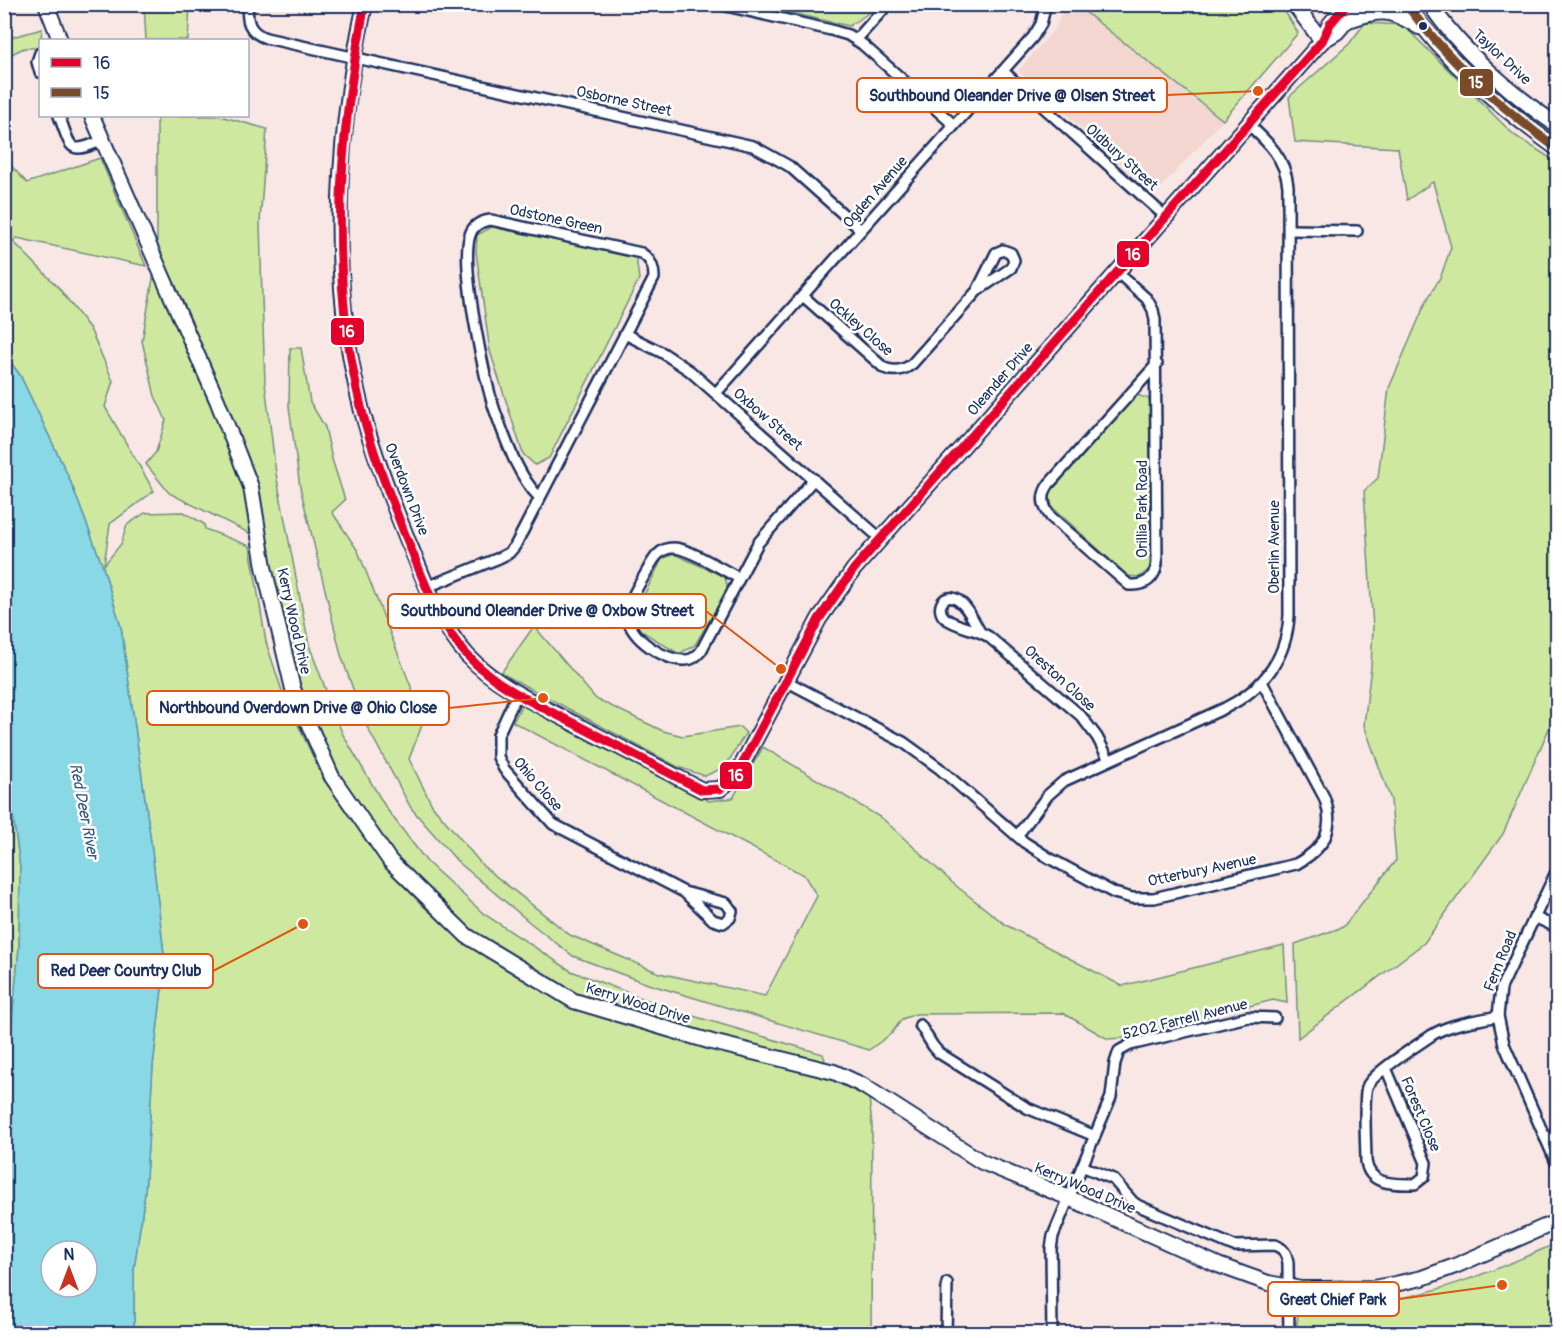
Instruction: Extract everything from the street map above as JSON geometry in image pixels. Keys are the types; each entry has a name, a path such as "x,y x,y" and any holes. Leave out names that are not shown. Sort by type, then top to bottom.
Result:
{"street":[{"path":"46,4 60,39"},
{"name":"Osborne Street","path":"248,4 248,22 256,34 266,38 753,146 789,166 861,230"},
{"name":"Overdown Drive","path":"365,4 354,57 345,124 340,214 345,317 357,390 370,437 396,512 445,627 467,655 488,674 517,694 702,790 720,789 736,776 742,766"},
{"path":"718,4 831,30 856,40 954,125"},
{"path":"856,40 888,4"},
{"name":"Ogden Avenue","path":"716,393 1003,71 1037,30 1046,4"},
{"path":"1294,4 1322,41"},
{"name":"Oleander Drive","path":"742,766 826,608 854,569 1322,41 1330,24 1347,4"},
{"name":"Oleander Drive","path":"1322,41 1337,32 1361,4"},
{"path":"1406,4 1450,58 1517,120 1557,149"},
{"name":"Taylor Drive","path":"1432,6 1495,76 1557,126"},
{"path":"1348,20 1371,13 1385,12 1396,14 1426,31"},
{"name":"Oldbury Street","path":"1003,71 1166,217"},
{"path":"59,117 70,143 75,148 82,150 103,140"},
{"name":"Kerry Wood Drive","path":"92,117 217,400 251,487 264,567 293,689 332,777 390,861 467,936 574,1001 712,1042 834,1072 862,1085 982,1162 1069,1198 1218,1265 1268,1283 1289,1287 1349,1289 1395,1284 1422,1278 1455,1266 1557,1221"},
{"name":"Oberlin Avenue","path":"1017,836 1048,795 1060,784 1226,708 1245,697 1262,682 1279,656 1289,625 1288,186 1285,170 1275,151 1248,124"},
{"name":"Odstone Green","path":"428,587 489,563 508,553 518,541 539,496 654,278 653,265 646,256 640,253 491,220 480,223 471,232 468,257 470,282 489,388 500,423 524,478 539,496"},
{"path":"1289,230 1357,231"},
{"name":"Ockley Close","path":"802,296 884,368 895,371 908,368 977,291 1011,268 1014,260 1011,253 1003,250 996,253 977,291"},
{"name":"Orillia Park Road","path":"1117,272 1142,294 1153,310 1156,328 1157,564 1156,571 1147,582 1141,585 1129,585 1051,517 1045,509 1043,495 1049,484 1156,364"},
{"name":"Oxbow Street","path":"625,334 675,361 716,393 881,539"},
{"path":"739,578 683,550 672,548 662,551 654,559 630,604 627,615 629,627 642,642 658,651 680,660 693,658 701,651 758,543 814,479"},
{"name":"Oreston Close","path":"979,630 999,644 1075,709 1093,729 1109,760"},
{"name":"Otterbury Avenue","path":"786,681 890,734 916,750 1017,836 1049,858 1101,887 1124,896 1142,898 1175,894 1296,864 1310,857 1326,837 1328,806 1262,682"},
{"name":"Ohio Close","path":"517,694 500,728 496,742 500,763 509,776 557,827 684,892 726,903 732,911 730,918 723,923 713,920 684,892"},
{"name":"Fern Road","path":"1557,868 1502,988 1498,1016 1504,1044 1557,1167"},
{"path":"1534,917 1557,928"},
{"name":"Forest Close","path":"1386,1068 1426,1163 1424,1176 1415,1184 1388,1183 1378,1180 1370,1174 1366,1166 1366,1091 1371,1080 1386,1068 1436,1032 1498,1016"},
{"name":"5202 Farrell Avenue","path":"1052,1334 1052,1244 1111,1097 1116,1055 1124,1047 1248,1017 1275,1018"},
{"path":"920,1025 939,1053 1027,1108 1095,1136"},
{"path":"1545,1138 1557,1133"},
{"path":"1082,1166 1113,1179 1139,1206 1234,1246 1275,1245 1281,1248 1288,1258 1288,1334"},
{"path":"946,1334 947,1283"}],"shaded area":[{"path":"1063,5 1076,5 1223,120 1155,194 1018,71 1057,26"}],"green space":[{"path":"144,5 190,5 188,39 146,39"},
{"path":"756,5 875,5 867,14 849,26"},
{"path":"1076,5 1281,5 1298,33 1223,120"},
{"path":"1365,23 1403,25 1514,135 1558,163 1557,710 1503,834 1424,943 1298,1038 1295,944 1343,927 1396,860 1391,800 1364,725 1373,628 1364,491 1378,478 1389,388 1426,302 1441,276 1451,247 1433,182 1407,200 1398,148 1295,142 1289,97 1349,44"},
{"path":"42,29 39,48 24,48 5,57 5,39"},
{"path":"157,117 224,117 267,129 260,222 265,383 276,474 309,645 342,733 386,808 427,862 484,914 571,971 676,1011 823,1054 826,1064 574,1001 467,936 390,861 332,777 293,689 259,538 169,493 146,464 156,452 166,420 155,396 142,341 157,256"},
{"path":"4,158 27,183 100,158 146,266 17,238 13,241 58,287 90,329 113,381 105,407 154,491 110,524 104,565 121,544 127,525 145,513 184,512 204,524 205,529 250,546 266,642 282,691 324,780 383,864 424,907 466,942 572,1007 710,1049 832,1080 869,1098 872,1125 871,1333 134,1333 134,1269 145,1193 153,1066 165,963 151,842 121,627 103,567 70,480 20,375 5,355"},
{"path":"492,227 636,257 639,279 549,458 535,465 523,454 490,351 476,252 477,235"},
{"path":"290,348 301,348 310,402 325,427 345,500 332,512 358,551 424,720 409,759 432,805 483,866 570,935 659,973 765,996 817,896 804,875 513,722 522,704 709,801 733,798 763,747 883,819 955,885 1006,925 1122,986 1284,945 1287,1003 1273,1000 1123,1038 1108,1039 1063,1013 916,1014 902,1019 892,1033 869,1050 648,984 573,956 457,861 411,808 365,723 341,655 300,487 289,406"},
{"path":"1137,395 1149,399 1151,407 1150,569 1139,577 1128,576 1052,507 1049,493"},
{"path":"674,554 725,577 728,589 695,645 679,654 638,629 635,613 662,559"},
{"path":"534,626 596,699 663,731 683,736 740,727 746,733 725,767 705,776 678,767 501,673"},
{"path":"5,747 20,868 19,948 5,1103"},
{"path":"1557,1243 1557,1333 1296,1333 1299,1305 1307,1301 1372,1302 1426,1292 1493,1270"}],"water":[{"name":"Red Deer River","path":"5,355 20,375 70,480 103,567 121,627 151,842 165,963 153,1066 145,1193 134,1269 134,1333 5,1333 4,1103 19,948 20,868 4,747"}],"transit line":[{"name":"16","path":"365,4 348,106 343,157 341,258 344,309 351,360 366,427 425,583 439,614 456,642 491,677 532,702 702,790 720,789 736,776 819,619 854,569 1322,41 1330,24 1347,4"},
{"name":"15","path":"1406,4 1422,25 1476,82 1558,149"}],"place":[{"name":"Southbound Oleander Drive @ Olsen Street","path":"1258,91"},
{"name":"Southbound Oleander Drive @ Oxbow Street","path":"781,669"},
{"name":"Northbound Overdown Drive @ Ohio Close","path":"543,698"},
{"name":"Red Deer Country Club","path":"303,924"},
{"name":"Great Chief Park","path":"1502,1285"}]}
